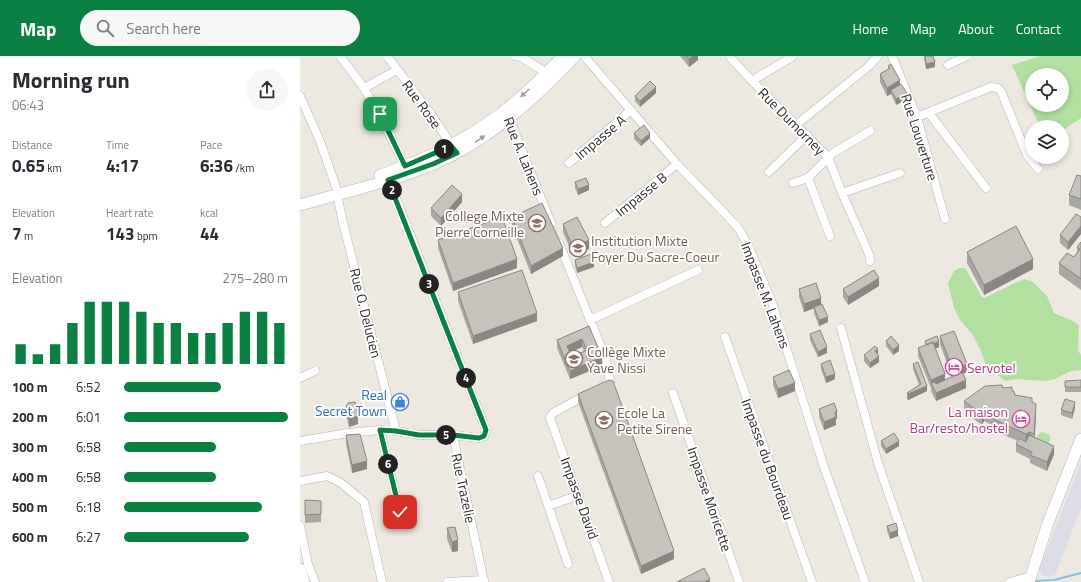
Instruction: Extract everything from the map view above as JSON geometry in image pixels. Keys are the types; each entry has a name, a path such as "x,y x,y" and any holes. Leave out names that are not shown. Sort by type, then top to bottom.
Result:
{"main road":[{"path":"508,115 563,56"},
{"path":"300,205 336,190 454,149 473,144 508,115 534,98 575,56"},
{"path":"300,197 388,180 433,164 454,149"},
{"path":"1030,579 1048,523 1081,439"},
{"path":"300,569 304,582"}],"street":[{"path":"340,56 364,88 380,114 405,166"},
{"name":"Rue Rose","path":"387,56 431,114 454,149"},
{"path":"515,56 521,57 547,73"},
{"name":"Impasse M. Lahens","path":"584,56 677,164 732,220 750,247 772,303 824,467 865,582"},
{"name":"Rue Dumorney","path":"729,56 828,157 842,193 870,254 870,261"},
{"path":"752,81 793,56"},
{"path":"796,125 869,66 878,56"},
{"name":"Rue Louverture","path":"892,56 917,117 945,219"},
{"path":"948,64 967,56"},
{"path":"364,88 397,70"},
{"path":"917,117 991,86 998,88 1001,91 1027,155 1038,169"},
{"name":"Rue O. Delucien","path":"300,96 320,141 336,190 396,431"},
{"name":"Impasse A","path":"569,163 631,110"},
{"path":"929,113 986,188"},
{"name":"Rue A. Lahens","path":"508,115 606,359 610,382 551,415"},
{"path":"793,184 808,178 832,153 870,131"},
{"path":"769,172 807,135"},
{"name":"Impasse B","path":"605,223 677,164"},
{"path":"842,193 900,173"},
{"path":"808,178 830,236"},
{"name":"Rue Trazelie","path":"388,180 486,430 484,436 479,438 453,435 484,581"},
{"path":"590,320 698,270"},
{"path":"841,328 878,463 919,582"},
{"name":"Impasse du Bourdeau","path":"725,337 812,582"},
{"path":"300,378 315,371"},
{"name":"Impasse Moricette","path":"673,393 739,582"},
{"name":"Impasse David","path":"551,415 550,418 579,495 609,582"},
{"path":"300,441 348,433 380,430 419,435 453,435"},
{"path":"380,430 400,512"},
{"path":"300,481 327,476 340,483 364,502 382,582"},
{"path":"538,476 568,564"},
{"path":"548,506 579,495"},
{"path":"300,526 308,564 315,582"},
{"path":"1010,582 1030,579"},
{"path":"447,582 484,581"}],"shaded area":[{"path":"1081,462 1081,508 1055,575 1048,577 1044,576 1039,570"}],"green space":[{"path":"1040,56 1081,56 1081,118 1069,126 1069,120 1037,120 1033,112 1069,112 1069,68 1025,68 1025,94 1012,65"},
{"path":"960,268 965,268 984,298 1024,279 1032,281 1047,296 1054,313 1075,322 1079,326 1078,351 1081,355 1081,370 1071,371 1055,379 1046,381 1016,379 1005,381 986,366 981,351 972,334 960,320 954,308 948,283 954,271"},
{"path":"1041,432 1050,436 1050,441 1046,445 1037,441 1037,436"}],"building":[{"path":"686,56 693,56 689,59"},
{"path":"925,56 933,56 935,62 926,64"},
{"path":"891,64 900,80 887,88 880,74 890,68 888,66"},
{"path":"650,81 656,87 640,101 635,96"},
{"path":"901,84 907,93 896,99 891,90"},
{"path":"644,125 650,133 641,141 634,133"},
{"path":"1077,175 1081,176 1081,199 1069,195"},
{"path":"586,178 589,185 578,189 575,182"},
{"path":"452,185 462,194 441,218 431,208"},
{"path":"542,203 563,248 531,266 512,217"},
{"path":"1076,214 1081,217 1081,226 1068,242 1060,235"},
{"path":"502,217 517,259 453,283 438,240"},
{"path":"577,217 589,240 573,248 563,224"},
{"path":"1016,226 1033,259 984,285 967,252"},
{"path":"1081,242 1081,279 1059,263 1067,253 1074,257 1080,249 1077,247"},
{"path":"591,254 594,262 577,268 575,260"},
{"path":"522,270 537,313 473,336 458,292"},
{"path":"874,270 879,278 848,297 843,289"},
{"path":"816,283 821,298 804,304 799,289"},
{"path":"822,304 828,317 819,320 814,307"},
{"path":"589,326 602,357 570,371 557,340","holes":["582,339 587,350 572,357 567,346"]},
{"path":"820,330 827,347 818,352 810,334"},
{"path":"954,331 967,364 953,370 940,336"},
{"path":"891,336 899,345 893,350 886,341"},
{"path":"937,336 939,341 927,345 925,341"},
{"path":"933,342 945,374 931,380 918,348"},
{"path":"875,346 878,349 875,351 879,356 870,363 864,355"},
{"path":"830,360 835,374 826,377 821,364"},
{"path":"918,362 927,386 908,394 907,393 921,384 913,364"},
{"path":"789,370 795,383 778,389 773,377"},
{"path":"962,372 966,380 936,393 931,383 935,382 936,384"},
{"path":"609,380 613,381 674,551 641,566 578,394"},
{"path":"1081,380 1081,387 1065,387 1065,381"},
{"path":"1002,385 1003,388 1012,387 1012,391 1014,391 1015,395 1032,398 1032,402 1036,404 1034,434 1030,432 1026,434 995,420 997,417 984,411 982,414 964,401 985,386"},
{"path":"1065,399 1075,402 1072,413 1061,410"},
{"path":"355,402 358,416 349,419 346,407 348,403"},
{"path":"834,403 837,411 835,412 836,417 824,422 819,409"},
{"path":"894,433 899,441 886,449 881,441"},
{"path":"360,434 367,461 352,465 346,435"},
{"path":"1029,435 1054,446 1047,462 1030,455 1032,452 1016,444 1019,438 1026,442"},
{"path":"305,500 321,501 321,514 305,515"},
{"path":"896,523 898,530 890,533 887,526"},
{"path":"455,527 458,540 452,542 447,528"},
{"path":"704,568 710,579 704,582 677,582"}],"waterway":[{"path":"1033,581 1054,580 1081,573"}],"place":[{"name":"College Mixte Pierre Corneille","path":"537,223"},
{"name":"Institution Mixte Foyer Du Sacre-Coeur","path":"578,248"},
{"name":"Collège Mixte Yave Nissi","path":"574,359"},
{"name":"Servotel","path":"954,367"},
{"name":"Real Secret Town","path":"400,402"},
{"name":"La maison Bar/resto/hostel","path":"1021,419"},
{"name":"Ecole La Petite Sirene","path":"604,420"}],"route":[{"path":"380,114 405,166 451,146 457,153 433,164 388,180 486,430 484,436 479,438 453,435 419,435 380,430 400,512"}]}
